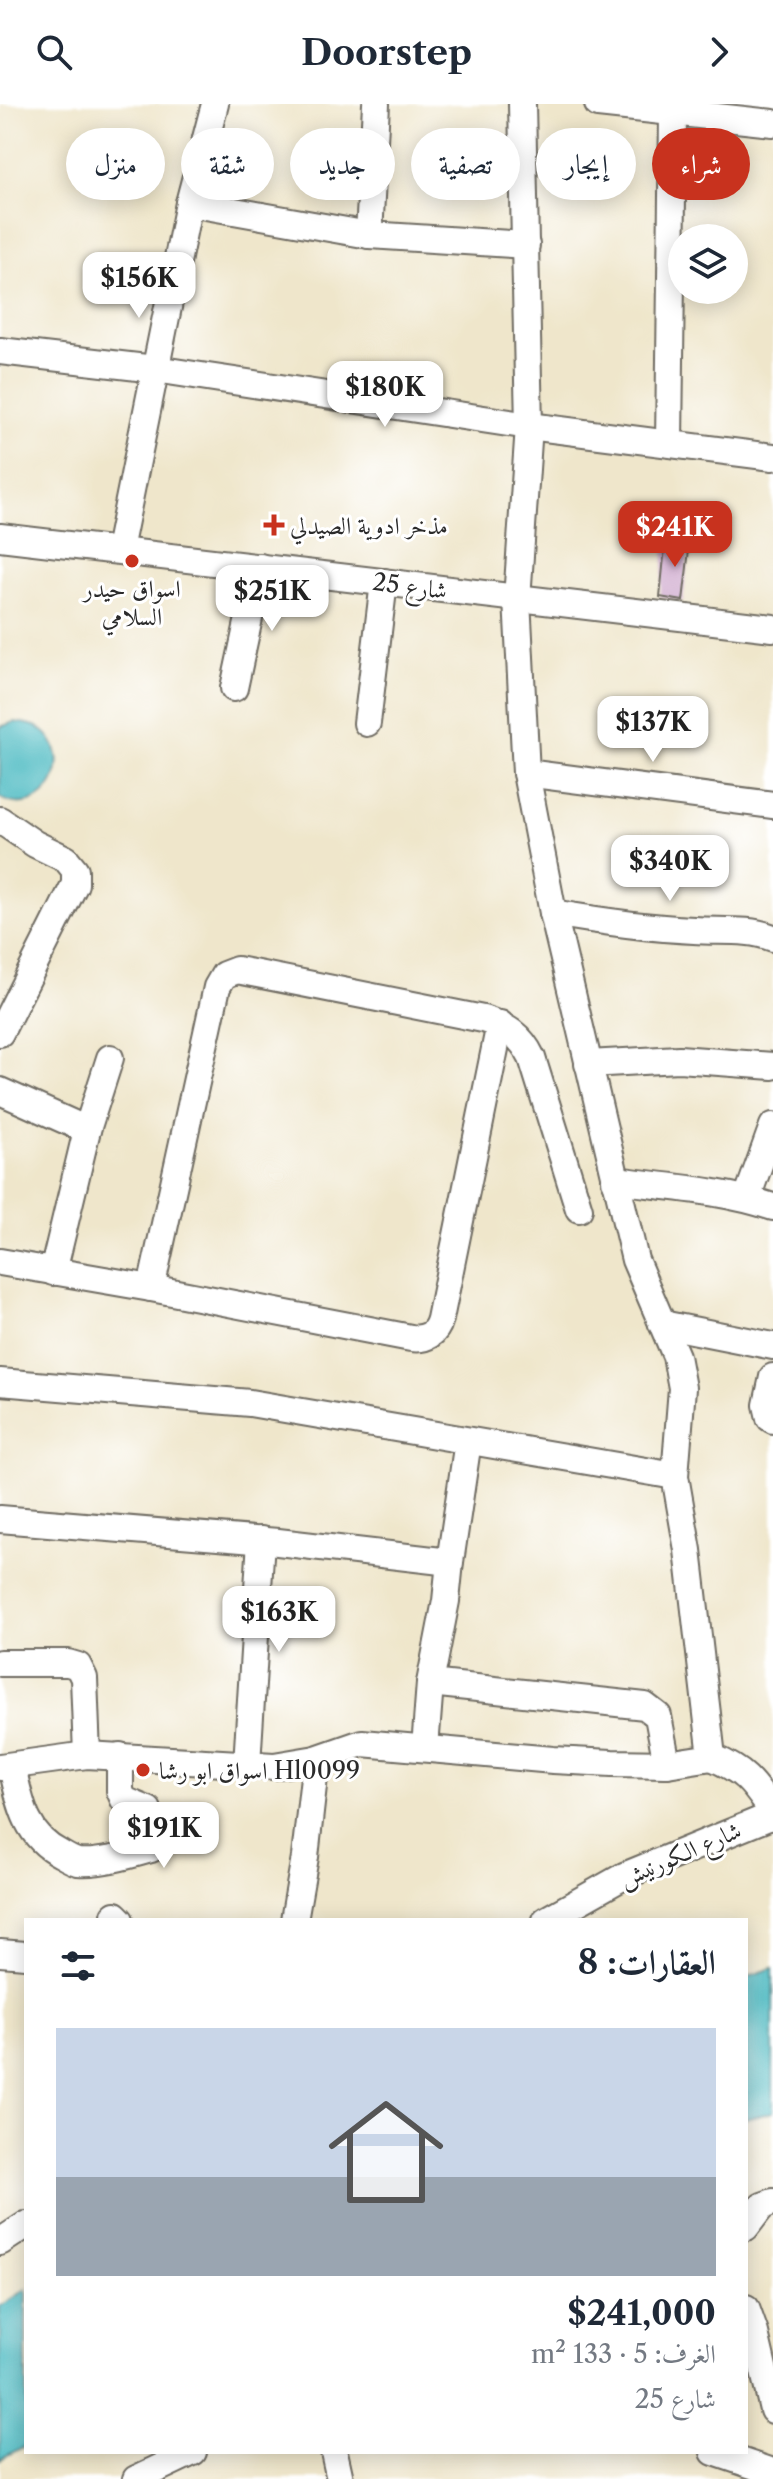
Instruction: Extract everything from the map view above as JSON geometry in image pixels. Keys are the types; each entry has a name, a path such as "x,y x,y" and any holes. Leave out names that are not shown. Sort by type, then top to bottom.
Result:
{"street":[{"path":"119,550 189,203 215,104"},
{"path":"369,235 376,104"},
{"path":"522,104 529,426 517,599 526,773 553,913 635,1260 676,1356 682,1388 675,1476 688,1550 712,1757"},
{"path":"598,104 773,123"},
{"path":"669,443 673,113"},
{"path":"189,203 369,235 526,245"},
{"path":"1,354 155,369 529,426 773,457"},
{"name":"شارع 25","path":"0,537 773,628"},
{"path":"234,688 260,567"},
{"path":"367,723 384,582"},
{"path":"526,773 773,805"},
{"path":"0,820 35,844 66,859 75,870 76,877 0,1033"},
{"path":"553,913 666,928 761,933 773,938"},
{"path":"151,1288 217,987 224,975 237,970 500,1024 518,1036 532,1058 579,1209"},
{"path":"0,1262 411,1338 427,1337 433,1333 440,1319 500,1024"},
{"path":"53,1272 87,1130 110,1058"},
{"path":"588,1064 679,1059 773,1066"},
{"path":"0,1091 87,1130"},
{"path":"747,1198 773,1126"},
{"path":"615,1180 747,1198 773,1207"},
{"path":"662,1324 773,1346"},
{"path":"773,1377 767,1405 773,1420"},
{"path":"0,1382 250,1403 675,1476"},
{"path":"425,1748 430,1683 446,1601 468,1441"},
{"path":"0,1519 261,1540 450,1562"},
{"path":"247,1764 261,1540"},
{"path":"0,1663 68,1663 78,1666 84,1678 87,1755"},
{"path":"430,1683 645,1706 658,1716 667,1764"},
{"path":"120,1756 120,1791 124,1800 148,1810 154,1841 151,1849 124,1857 76,1862 46,1846 30,1825 6,1766 87,1755 120,1756 274,1766 316,1759 362,1743 553,1760 667,1764 712,1757 735,1767 750,1779 773,1813"},
{"path":"294,1918 316,1759"},
{"name":"شارع الكورنيش","path":"550,1918 624,1876 773,1813"},
{"path":"0,1953 24,1955"},
{"path":"748,2224 762,2206 773,2202"},
{"path":"0,2242 24,2226"},
{"path":"748,2314 773,2410"},
{"path":"136,2479 189,2454"},
{"path":"334,2454 340,2479"},
{"path":"722,2454 772,2467"}],"water":[{"path":"14,722 39,728 51,740 57,754 57,769 52,783 31,802 16,803 0,798 0,727"},
{"path":"773,1968 773,2112 748,2118 748,1976"},
{"path":"24,2290 24,2445 0,2459 0,2306"}],"building":[{"path":"666,537 690,541 683,601 660,597"}],"place":[{"name":"مذخر ادوية الصيدلي","path":"274,525"},
{"name":"اسواق حيدر السلامي","path":"132,561"},
{"name":"اسواق ابو رشا Hl0099","path":"143,1770"}]}
